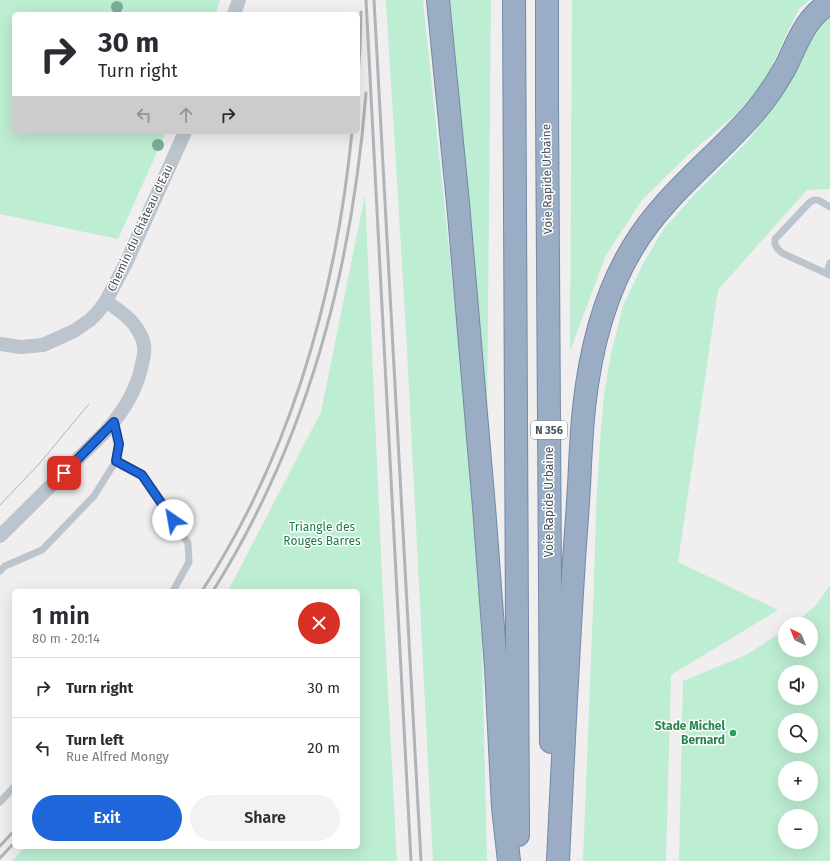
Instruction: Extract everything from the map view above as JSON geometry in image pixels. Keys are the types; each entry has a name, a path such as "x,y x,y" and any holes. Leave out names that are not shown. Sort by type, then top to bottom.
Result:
{"highway":[{"path":"438,0 458,203 483,499 496,668 502,801 509,861"},
{"name":"N 356","path":"514,0 518,861"},
{"name":"Voie Rapide Urbaine","path":"547,0 551,861"},
{"path":"558,861 584,410 593,345 603,311 617,277 633,246 654,217 685,182 753,114 774,87 807,23 816,13 830,3"}],"street":[{"path":"235,12 239,0"},
{"name":"Chemin du Château d'Eau","path":"0,344 21,347 43,345 74,331 97,313 106,300 127,261 184,134"},
{"path":"0,536 114,422 134,391 141,369 145,347 143,339 134,324 106,300"}],"lane":[{"path":"829,275 785,255 777,248 775,239 813,200 817,199 830,207"},
{"path":"829,275 828,269 830,263"},
{"path":"0,571 5,566 42,550 94,496 116,461 119,444 114,422"},
{"path":"116,461 142,475 188,543 189,562 174,589"},
{"path":"0,802 12,789"}],"green space":[{"path":"0,0 220,0 217,12 12,12 12,134 165,134 118,239 0,214"},
{"path":"386,0 423,0 469,440 482,650 487,861 433,861 406,330"},
{"path":"448,0 491,0 487,416"},
{"path":"572,0 810,0 799,9 765,81 734,116 690,153 642,200 606,255 570,351"},
{"path":"830,16 830,189 807,190 718,290 678,562 778,610 671,675 666,861 583,861 596,509 600,441 604,395 611,354 623,306 643,264 663,230 695,194 745,144 772,110 793,77 809,38 821,22"},
{"name":"Triangle des Rouges Barres","path":"365,195 383,597 397,861 12,861 23,849 360,849 360,589 229,589 321,412"},
{"name":"Stade Michel Bernard","path":"830,585 830,861 679,861 683,681 746,655 778,634 778,657 818,657 818,617 803,617 817,604"}],"tram line":[{"path":"0,505 39,464 89,404"}],"railway":[{"path":"366,0 411,861"},
{"path":"374,0 421,861"},
{"path":"360,50 361,12"},
{"path":"214,589 246,533 275,474 299,413 320,351 350,224 366,93"},
{"path":"203,589 233,539 261,484 284,428 304,370 321,312 334,252 345,192 352,134"},
{"path":"0,846 12,833"},
{"path":"0,858 12,845"}],"place":[{"name":"Stade Michel Bernard","path":"733,733"}],"route":[{"path":"64,473 114,422 119,444 116,461 142,475 173,520"}]}
